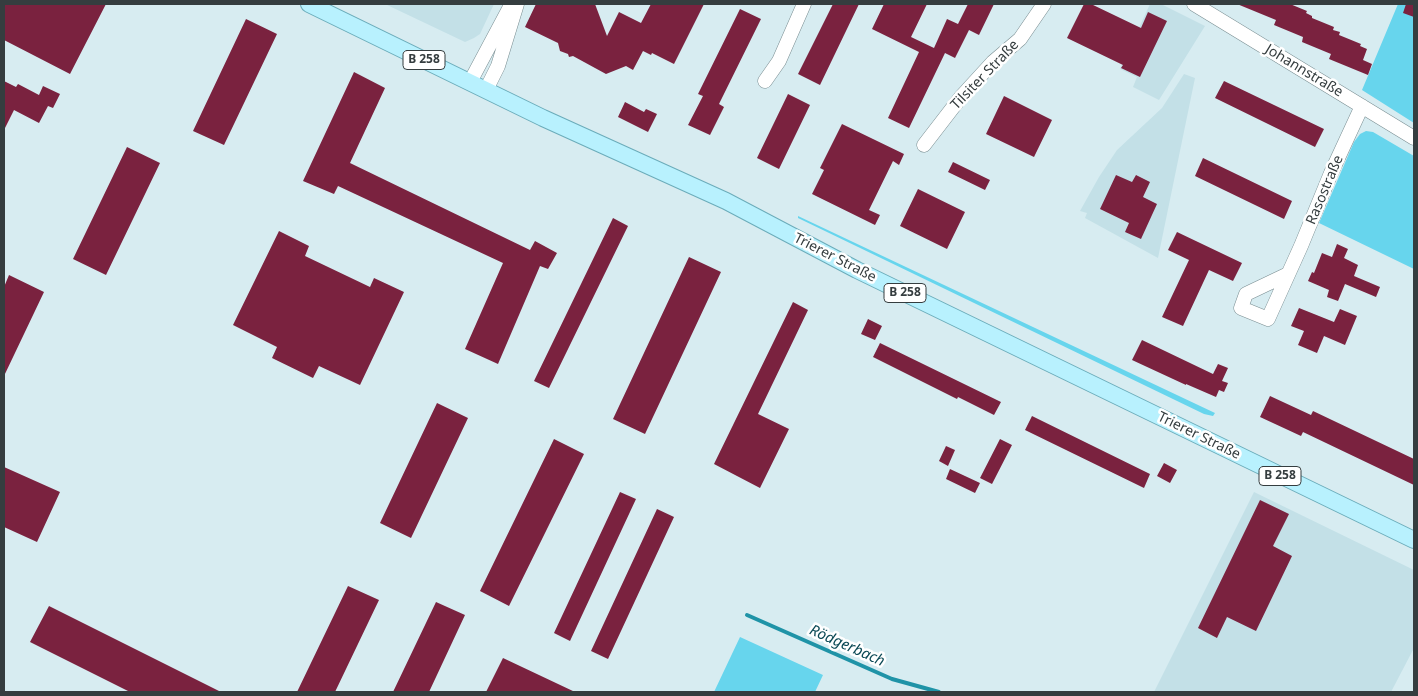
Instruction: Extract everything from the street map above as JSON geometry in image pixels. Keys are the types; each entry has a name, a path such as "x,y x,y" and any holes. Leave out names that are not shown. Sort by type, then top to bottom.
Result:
{"main road":[{"name":"Trierer Straße","path":"309,4 486,90 726,202 866,274 1414,540"}],"street":[{"path":"470,82 512,4"},
{"path":"486,90 498,66 517,4"},
{"path":"765,81 779,61 804,4"},
{"name":"Tilsiter Straße","path":"924,144 961,97 993,62 1020,39 1044,4"},
{"name":"Johannstraße","path":"1194,4 1414,138"},
{"name":"Rasostraße","path":"1288,274 1362,106"}],"shaded area":[{"path":"385,4 494,4 480,34 465,42"},
{"path":"1150,4 1161,4 1205,26 1159,100 1133,87 1137,77 1120,69"},
{"path":"1398,4 1414,4 1414,123 1362,90"},
{"path":"1184,74 1195,78 1158,258 1085,218 1087,213 1080,211 1117,150 1162,108"},
{"path":"1366,131 1373,132 1414,156 1414,269 1319,223 1354,142 1360,134"},
{"path":"798,216 1215,413 1213,416 1204,414 798,218"},
{"path":"1254,492 1414,570 1414,648 1391,692 1154,692"},
{"path":"740,637 823,675 815,692 714,692"}],"building":[{"path":"4,4 106,4 70,74 4,40"},
{"path":"536,4 595,4 607,36 619,12 641,23 651,4 704,4 674,64 652,53 651,55 643,51 633,70 626,66 606,74 573,56 569,57 568,54 560,51 558,43 525,27"},
{"path":"833,4 859,4 820,85 798,74"},
{"path":"884,4 927,4 911,37 934,48 947,19 958,24 968,4 994,4 979,35 969,30 955,58 945,53 909,128 888,118 919,52 872,29"},
{"path":"1084,4 1091,4 1141,28 1148,12 1167,21 1140,77 1121,68 1123,65 1067,38"},
{"path":"1237,4 1290,4 1307,11 1306,13 1312,16 1312,18 1334,27 1333,30 1340,32 1339,35 1361,44 1360,46 1367,49 1363,60 1372,64 1368,75 1329,59 1331,54 1302,42 1303,37 1274,25 1276,20"},
{"path":"1406,4 1414,4 1414,17 1403,13"},
{"path":"740,9 761,19 719,104 724,107 710,135 688,125 703,96 698,94"},
{"path":"246,19 277,34 224,145 193,131"},
{"path":"354,72 385,88 350,163 530,250 535,241 557,253 548,269 540,266 498,364 465,349 503,263 338,186 334,194 303,181"},
{"path":"4,81 16,87 18,84 39,95 43,86 60,94 53,108 48,106 39,123 14,110 4,130"},
{"path":"1224,81 1324,129 1315,147 1215,98"},
{"path":"788,94 810,105 779,169 757,158"},
{"path":"1004,96 1052,120 1034,157 986,134"},
{"path":"625,102 644,112 646,109 657,114 648,132 618,117"},
{"path":"842,124 904,154 899,165 893,161 869,210 880,215 875,225 812,194 824,170 820,168"},
{"path":"127,147 160,163 106,275 73,259"},
{"path":"1203,158 1292,201 1284,219 1195,176"},
{"path":"953,162 990,180 985,190 948,172"},
{"path":"1116,175 1132,182 1136,175 1150,182 1143,197 1157,204 1141,239 1125,232 1129,223 1100,209"},
{"path":"918,189 965,212 947,249 900,226"},
{"path":"613,218 628,226 549,388 534,381"},
{"path":"279,231 309,246 305,256 370,287 374,278 404,292 360,385 319,366 313,378 272,358 277,347 233,325"},
{"path":"1177,232 1242,263 1233,281 1209,270 1183,326 1162,317 1189,260 1168,250"},
{"path":"1337,244 1348,249 1344,258 1358,265 1354,276 1380,287 1376,297 1345,284 1338,301 1327,297 1329,290 1308,281 1312,272 1314,273 1322,253 1332,257"},
{"path":"689,257 721,272 645,434 613,419"},
{"path":"9,275 44,292 4,376 4,287"},
{"path":"793,302 808,310 758,414 789,429 760,488 714,464"},
{"path":"1299,308 1334,322 1340,309 1357,316 1345,345 1324,336 1317,353 1298,345 1304,331 1291,326"},
{"path":"868,319 882,326 875,340 861,334"},
{"path":"1142,340 1213,374 1218,364 1228,368 1222,381 1228,383 1224,392 1219,390 1216,397 1132,360"},
{"path":"880,343 1001,402 994,415 958,397 957,399 873,357"},
{"path":"1270,396 1311,415 1313,411 1414,459 1414,485 1303,432 1301,436 1260,417"},
{"path":"437,403 468,418 411,538 380,523"},
{"path":"1032,416 1150,474 1144,488 1025,430"},
{"path":"554,439 584,454 509,606 480,591"},
{"path":"1000,439 1012,445 992,484 980,478"},
{"path":"946,446 955,450 948,466 939,461"},
{"path":"1164,463 1177,470 1170,483 1157,476"},
{"path":"4,467 60,492 37,542 4,527"},
{"path":"950,469 980,483 975,493 946,479"},
{"path":"620,492 636,499 570,641 554,633"},
{"path":"1260,500 1289,514 1273,546 1292,556 1256,631 1227,617 1217,638 1198,628"},
{"path":"657,509 674,517 608,659 591,651"},
{"path":"348,586 379,600 335,692 297,692"},
{"path":"436,602 465,615 429,692 393,692"},
{"path":"49,606 221,692 130,692 30,642"},
{"path":"503,658 575,692 486,692"}],"waterway":[{"name":"Rödgerbach","path":"747,615 892,679 939,692"}]}
